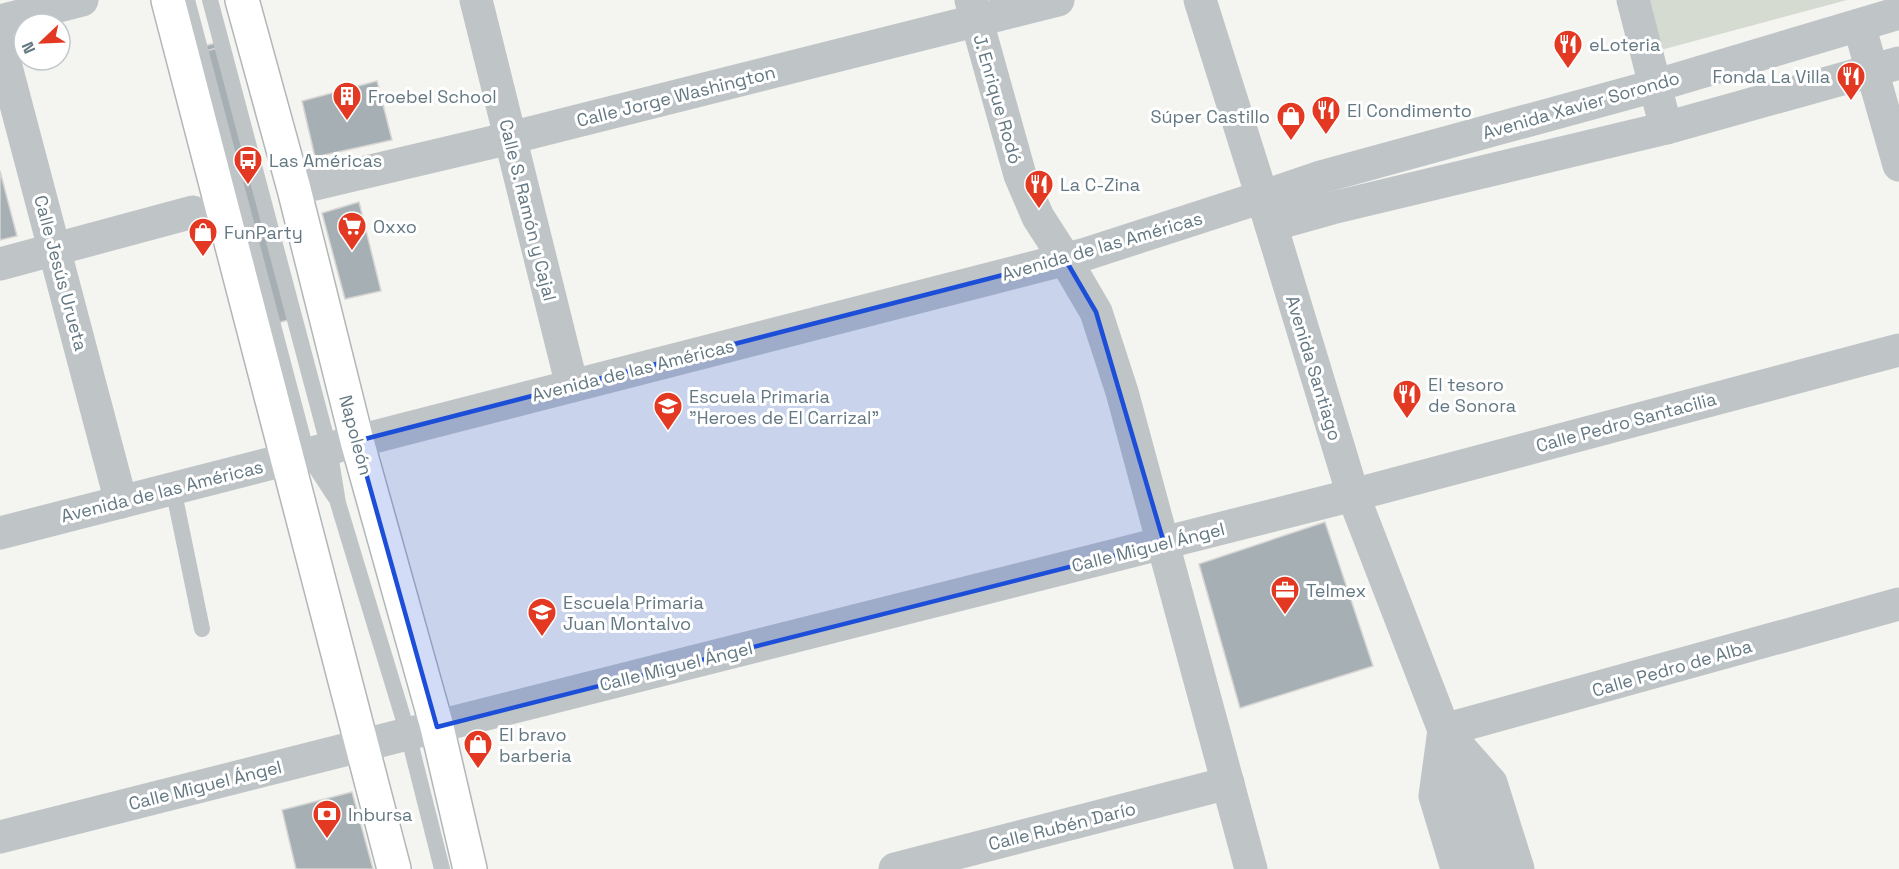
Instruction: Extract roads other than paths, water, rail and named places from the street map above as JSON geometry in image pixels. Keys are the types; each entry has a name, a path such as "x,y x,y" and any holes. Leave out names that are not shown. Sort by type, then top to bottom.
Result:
{"main road":[{"name":"Napoleón","path":"168,0 320,451 470,869"},
{"name":"Napoleón","path":"242,0 294,189 320,451 362,745 394,869"}],"street":[{"path":"0,21 82,0"},
{"name":"Calle S. Ramón y Cajal","path":"476,0 572,386"},
{"name":"Calle Jorge Washington","path":"294,189 510,138 974,11 1058,0"},
{"name":"Avenida Santiago","path":"1200,0 1353,495 1444,730 1489,869"},
{"path":"1633,0 1666,128"},
{"name":"J. Enrique Rodó","path":"974,11 1020,175 1038,217 1096,312 1122,392 1251,869"},
{"name":"Avenida Xavier Sorondo","path":"1266,211 1321,177 1654,86 1859,25 1897,21"},
{"path":"1859,25 1886,67 1899,165"},
{"name":"Calle Jesús Urueta","path":"0,44 121,502"},
{"name":"Avenida Xavier Sorondo","path":"1266,211 1332,208 1666,128 1886,67"},
{"name":"Avenida de las Américas","path":"0,533 1065,259 1266,211"},
{"path":"0,264 193,212"},
{"name":"Calle Pedro Santacilia","path":"1353,495 1899,350"},
{"name":"Calle Miguel Ángel","path":"0,837 1353,495"},
{"name":"Calle Pedro de Alba","path":"1444,730 1899,604"},
{"name":"Avenida Santiago","path":"1444,730 1436,796 1457,869"},
{"name":"Avenida Santiago","path":"1444,730 1491,783 1518,869"},
{"name":"Calle Rubén Darío","path":"895,869 1228,783"}],"lane":[{"path":"187,0 320,451 422,731 442,869"},
{"path":"210,0 320,451 338,503"},
{"path":"173,488 202,629"}],"place":[{"name":"eLoteria","path":"1568,70"},
{"name":"Fonda La Villa","path":"1851,102"},
{"name":"Froebel School","path":"347,122"},
{"name":"El Condimento","path":"1326,136"},
{"name":"Súper Castillo","path":"1291,142"},
{"name":"Las Américas","path":"248,186"},
{"name":"La C-Zina","path":"1039,210"},
{"name":"Oxxo","path":"352,252"},
{"name":"FunParty","path":"203,258"},
{"name":"El tesoro de Sonora","path":"1407,420"},
{"name":"Escuela Primaria \"Heroes de El Carrizal\"","path":"668,432"},
{"name":"Telmex","path":"1285,616"},
{"name":"Escuela Primaria Juan Montalvo","path":"542,638"},
{"name":"El bravo barberia","path":"478,770"},
{"name":"Inbursa","path":"327,840"}]}
